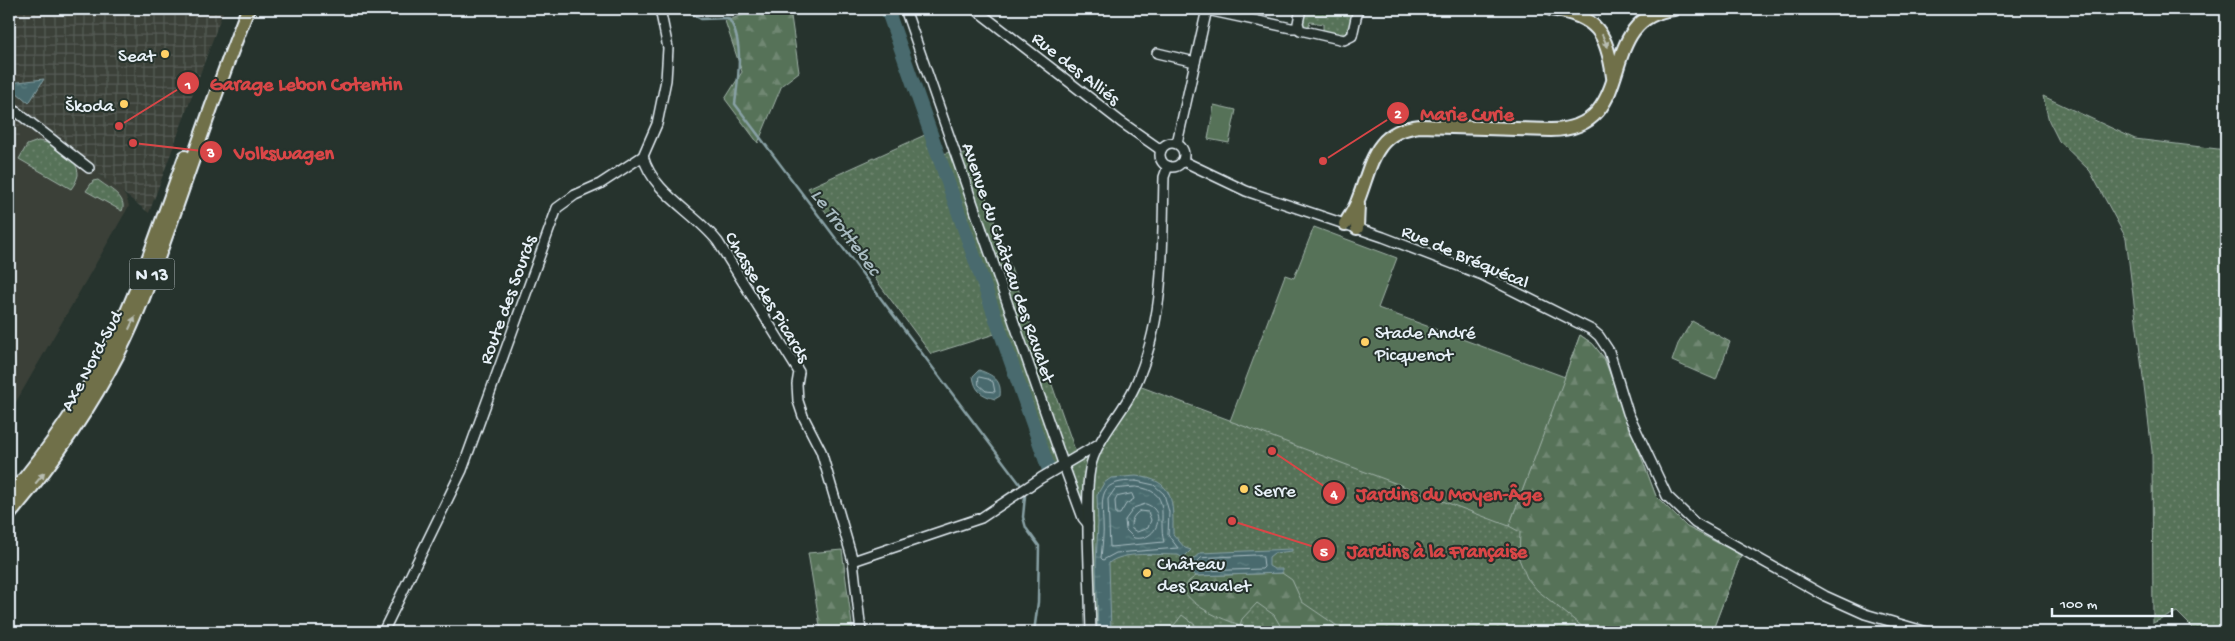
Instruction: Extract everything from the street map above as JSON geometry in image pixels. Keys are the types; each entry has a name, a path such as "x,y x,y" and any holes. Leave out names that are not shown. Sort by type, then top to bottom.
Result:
{"highway":[{"name":"Axe Nord-Sud","path":"9,497 37,463 92,381 130,304 238,9"},
{"name":"Axe Nord-Sud","path":"9,515 46,470 83,416 122,344 158,256 248,9"},
{"path":"1551,9 1572,12 1588,21 1602,34 1610,52 1613,79"},
{"path":"1351,226 1370,161 1386,140 1402,130 1420,126 1551,130 1572,129 1588,122 1600,111 1605,103 1627,40 1637,25 1660,11 1674,9"}],"street":[{"path":"643,156 656,124 666,80 668,48 660,9"},
{"name":"Avenue du Château des Ravalet","path":"905,9 1064,466 1088,524"},
{"name":"Rue des Alliés","path":"975,9 1121,122 1161,150"},
{"path":"1298,28 1300,9"},
{"path":"1177,143 1207,10 1290,28 1298,28 1302,31 1344,40 1352,36 1358,9"},
{"path":"1157,52 1195,62"},
{"path":"9,106 89,168"},
{"path":"1177,143 1184,151 1183,161 1175,167 1168,166 1160,158 1161,150 1166,144 1177,143"},
{"name":"Chasse des Picards","path":"643,156 646,166 662,190 709,231 718,242 799,372 797,384 798,401 803,416 821,451 853,562 861,632"},
{"name":"Route des Sourds","path":"383,632 462,470 557,208 575,195 600,184 643,156"},
{"name":"Rue de Bréquécal","path":"1183,161 1246,191 1351,226 1482,275 1599,336 1609,351 1624,403 1652,468 1667,496 1695,523 1825,596 1865,614 1927,632"},
{"path":"1091,632 1088,524 1090,468 1098,445 1121,411 1135,385 1158,308 1163,263 1164,178 1168,166"},
{"path":"853,562 981,518 1041,478 1098,445"}],"shaded area":[{"path":"9,9 224,9 149,213 28,120 9,153"},
{"path":"27,120 122,192 129,206 9,414 9,153"}],"green space":[{"path":"761,9 790,9 799,72 782,85 758,143 725,99 742,72 725,21"},
{"path":"1303,9 1354,9 1349,31 1344,35 1323,31 1323,24 1310,22 1308,27 1303,26"},
{"path":"2043,96 2135,139 2226,150 2226,632 2197,632 2177,612 2153,623 2152,451 2126,238 2090,171 2059,141 2049,121"},
{"path":"1214,105 1236,110 1229,143 1208,139"},
{"path":"927,134 939,155 950,152 954,158 970,152 1076,453 1049,470 998,333 931,354 808,188"},
{"path":"38,141 50,144 64,152 74,163 78,175 71,189 19,159 27,145"},
{"path":"98,180 120,197 123,206 122,211 86,191 93,181"},
{"name":"Stade André Picquenot","path":"1314,227 1397,258 1378,308 1565,377 1509,526 1230,421 1285,275 1294,278"},
{"path":"1692,321 1730,342 1716,380 1672,361 1678,344"},
{"path":"1580,335 1593,344 1604,358 1656,496 1687,527 1741,555 1712,632 1094,632 1092,483 1098,457 1139,386 1509,525"},
{"path":"1580,335 1593,344 1604,358 1656,496 1687,527 1741,555 1712,632 1589,632 1537,590 1527,578 1519,559 1520,532 1509,526"},
{"path":"1092,453 1083,476 1086,506 1084,510 1068,466"},
{"path":"842,550 853,632 821,632 808,553"},
{"path":"1282,573 1292,580 1302,602 1346,632 1284,632 1274,615 1257,603 1242,619 1240,625 1201,608 1183,590 1189,581 1196,576"},
{"path":"1182,615 1204,632 1164,632 1175,624"}],"water":[{"path":"44,79 29,103 9,86 9,83"},
{"path":"979,370 996,379 1000,386 1000,396 995,399 979,392 973,376"},
{"path":"1136,476 1149,478 1165,488 1172,503 1173,534 1185,548 1191,550 1183,558 1178,555 1142,554 1115,559 1109,563 1111,632 1098,632 1096,564 1097,495 1104,483 1111,478"},
{"path":"1292,549 1292,551 1274,553 1269,557 1269,566 1274,569 1282,569 1282,573 1196,576 1192,573 1193,559 1200,553"}],"waterway":[{"name":"Le Trottebec","path":"682,9 701,19 728,18 737,37 739,60 735,104 1020,484"},
{"path":"887,9 1049,470"},
{"name":"Le Trottebec","path":"1025,496 1023,517 1026,528 1039,546 1038,602 1034,632"}],"place":[{"name":"Seat","path":"165,54"},
{"name":"Škoda","path":"124,104"},
{"name":"Garage Lebon Cotentin","path":"119,126"},
{"name":"Volkswagen","path":"133,143"},
{"name":"Marie Curie","path":"1323,161"},
{"name":"Stade André Picquenot","path":"1365,342"},
{"name":"Jardins du Moyen-Âge","path":"1272,451"},
{"name":"Serre","path":"1244,489"},
{"name":"Jardins à la Française","path":"1232,521"},
{"name":"Château des Ravalet","path":"1147,573"}]}
